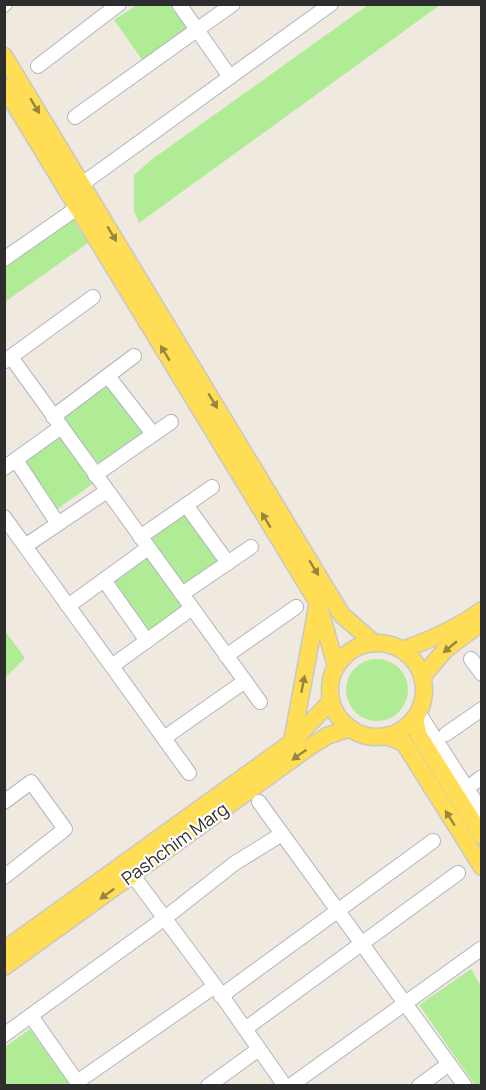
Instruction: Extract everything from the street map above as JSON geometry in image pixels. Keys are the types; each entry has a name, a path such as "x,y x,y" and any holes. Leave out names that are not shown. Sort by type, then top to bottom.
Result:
{"main road":[{"path":"4,56 342,615 374,643"},
{"path":"4,87 318,603 336,666"},
{"path":"292,742 318,603"},
{"path":"422,677 445,650 474,622 482,610"},
{"path":"402,650 474,622"},
{"path":"482,836 418,734 417,715 424,694 422,677 414,662 402,650 374,643 359,646 346,654 336,666 330,689 335,712 350,728 364,735 386,736 404,743 482,867"},
{"name":"Pashchim Marg","path":"4,950 292,742 331,701"},
{"path":"386,736 407,726 417,715"},
{"name":"Pashchim Marg","path":"4,967 308,748 327,736 350,728"}],"street":[{"path":"38,66 119,4"},
{"path":"179,4 230,77"},
{"path":"75,117 234,4"},
{"path":"82,184 331,4"},
{"path":"4,259 77,208"},
{"path":"93,297 8,359 57,422 260,702"},
{"path":"58,524 10,464 108,376 134,356"},
{"path":"108,376 153,434"},
{"path":"95,475 171,422"},
{"path":"68,606 104,580 186,505 212,487"},
{"path":"26,546 107,491"},
{"path":"186,505 228,563"},
{"path":"4,518 189,773"},
{"path":"182,594 251,547"},
{"path":"104,580 147,641"},
{"path":"226,656 296,607"},
{"path":"112,666 192,608"},
{"path":"471,659 482,674"},
{"path":"164,738 244,681"},
{"path":"446,734 482,709"},
{"path":"417,715 482,813"},
{"path":"4,802 31,782 65,829 4,877"},
{"path":"259,802 465,1086"},
{"path":"4,1035 165,918 235,863 282,834"},
{"path":"32,1016 79,1084 338,910 433,841"},
{"path":"244,1029 458,873"},
{"path":"137,881 285,1086"},
{"path":"290,1086 405,1003 480,954"},
{"path":"208,1086 259,1049"},
{"path":"419,1086 449,1064"}],"green space":[{"path":"137,5 170,5 188,30 143,61 114,20"},
{"path":"368,5 440,5 139,223 134,211 134,175 151,160"},
{"path":"72,218 88,243 5,302 4,267"},
{"path":"106,383 144,434 101,467 62,417"},
{"path":"59,433 95,482 56,510 20,460"},
{"path":"186,510 223,562 183,590 146,539"},
{"path":"148,554 185,606 146,633 109,581"},
{"path":"5,631 25,658 5,678"},
{"path":"377,659 389,661 399,668 406,678 408,690 406,702 399,712 389,719 377,721 365,719 355,712 348,702 346,690 348,678 355,668 365,661"},
{"path":"471,969 481,986 481,1085 475,1085 419,1005"},
{"path":"30,1029 70,1085 5,1085 5,1047"}]}
